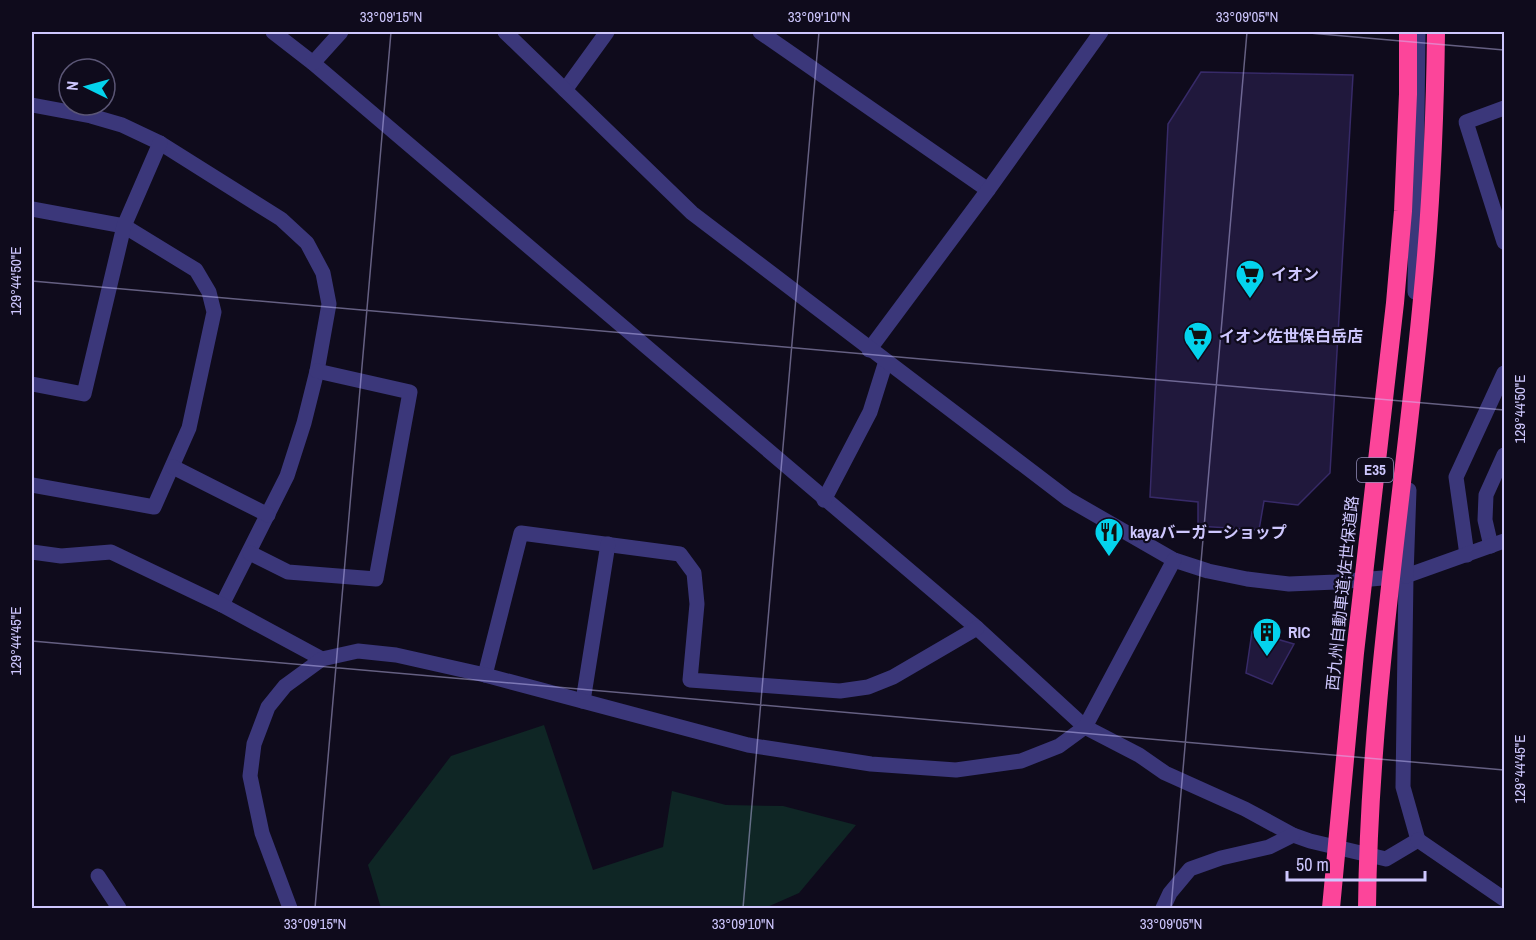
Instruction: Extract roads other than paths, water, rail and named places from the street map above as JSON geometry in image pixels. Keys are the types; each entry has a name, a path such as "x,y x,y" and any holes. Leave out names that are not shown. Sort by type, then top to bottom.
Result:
{"highway":[{"name":"西九州自動車道;佐世保道路","path":"1331,909 1355,653 1395,303 1403,211 1408,32"},
{"name":"E35","path":"1367,909 1376,721 1422,299 1431,193 1436,32"}],"street":[{"path":"273,32 313,63 977,628 1085,727 1139,755 1165,773 1310,841 1386,859 1418,840"},
{"path":"313,63 341,32"},
{"path":"505,32 692,213 1068,500 1174,560 1208,571 1289,584 1406,576 1498,544 1485,520 1486,495 1504,455"},
{"path":"565,90 606,32"},
{"path":"760,32 988,190"},
{"path":"869,350 988,190 1101,32"},
{"path":"1418,32 1416,249 1406,576 1403,786 1418,840 1504,899"},
{"path":"32,105 122,124 160,143 281,219 307,243 324,273 329,304 317,370 304,423 287,476 222,605"},
{"path":"1504,108 1466,122 1504,242"},
{"path":"32,384 84,394 124,226 160,143"},
{"path":"32,209 124,226 195,270 209,292 214,312 189,428 154,507 32,485"},
{"path":"824,500 870,412 886,362"},
{"path":"250,553 288,572 376,579 410,392 317,370"},
{"path":"1467,555 1456,477 1504,373"},
{"path":"173,467 268,515"},
{"path":"485,675 521,532 680,554 694,573 697,604 690,680 840,691 868,687 893,677 977,628"},
{"path":"583,701 608,544"},
{"path":"32,552 61,555 111,552 222,605 322,659"},
{"path":"290,909 262,833 250,776 254,744 268,707 285,686 322,659 358,651 396,655 485,675 747,745 871,764 956,770 1021,761 1059,746 1085,727 1174,560"},
{"path":"1163,909 1170,893 1190,869 1221,858 1269,847 1293,835"},
{"path":"98,876 119,909"}],"place":[{"name":"イオン","path":"1250,300"},
{"name":"イオン佐世保白岳店","path":"1198,362"},
{"name":"kayaバーガーショップ","path":"1109,558"},
{"name":"RIC","path":"1267,658"}]}
